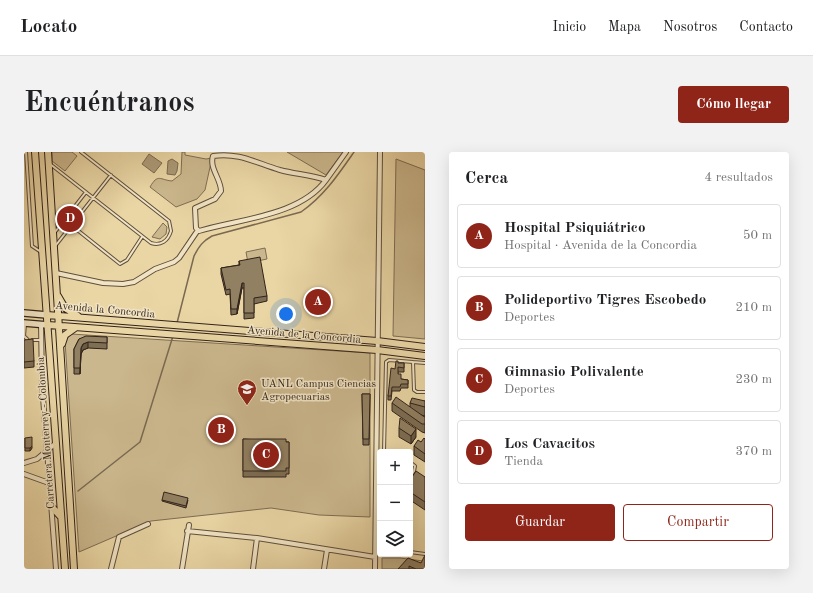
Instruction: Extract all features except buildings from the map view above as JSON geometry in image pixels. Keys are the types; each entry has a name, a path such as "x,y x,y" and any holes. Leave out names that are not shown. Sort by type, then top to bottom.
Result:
{"main road":[{"name":"Carretera Monterrey - Colombia","path":"36,152 47,315 44,325 52,383 65,569"},
{"name":"Carretera Monterrey - Colombia","path":"48,152 74,569"},
{"path":"57,293 65,308 84,318"},
{"name":"Avenida la Concordia","path":"24,313 184,326"},
{"name":"Avenida la Concordia","path":"24,323 181,335"},
{"name":"Avenida de la Concordia","path":"184,326 377,341 425,347"},
{"path":"60,350 65,335 76,327"},
{"name":"Avenida de la Concordia","path":"181,335 377,350 425,356"},
{"path":"51,506 61,517"}],"street":[{"path":"56,273 103,283 123,284 134,282 155,269 174,262 179,258 198,230 285,208 313,193 326,180 346,152"},
{"path":"375,569 380,152"},
{"path":"198,230 196,228 195,208 215,199 221,191 220,184 212,164 214,155 246,157 281,170 308,174 326,180"},
{"path":"44,325 40,340 42,384 56,569"},
{"path":"42,384 52,383"},
{"path":"24,464 32,462 56,443"},
{"path":"24,474 49,483"},
{"path":"111,569 119,537 148,524"},
{"path":"182,569 189,524"},
{"path":"187,531 202,531 257,538 327,550 375,556"},
{"path":"253,569 257,538"},
{"path":"324,569 327,550"}],"lane":[{"path":"26,152 32,246 42,253"},
{"path":"48,163 155,244 162,243 169,237 171,231 169,221 81,152"},
{"path":"54,248 111,175"},
{"path":"53,234 86,192"},
{"path":"71,225 120,264 127,260 143,236"},
{"path":"24,323 25,338 28,340 40,340"},
{"path":"384,449 385,364 389,360 425,363"},
{"path":"413,362 414,390 417,392 425,392"},
{"path":"413,552 425,554"}],"shaded area":[{"path":"52,152 72,152 77,156 65,171 52,161"},
{"path":"182,152 185,152 185,155 206,159 212,158 205,190 197,199 176,207 150,187 157,179 160,178 172,181 181,174"},
{"path":"287,152 343,152 326,175"},
{"path":"149,154 162,163 154,173 142,164"},
{"path":"172,159 178,163 175,175 167,174 168,161"},
{"path":"396,159 425,170 425,339 393,336"},
{"path":"163,223 167,227 166,234 160,239 152,237"},
{"path":"265,248 267,259 248,263 246,252"},
{"name":"UANL Campus Ciencias Agropecuarias","path":"71,334 370,353 370,517 319,515 271,508 151,521 79,552 65,341"},
{"path":"382,558 400,558 423,561 420,568 401,566 401,569 382,569"}],"waterway":[{"path":"177,323 194,256 204,242 212,236 301,212 324,192 354,152"},
{"path":"78,491 140,442 173,336"}],"place":[{"name":"Los Cavacitos","path":"70,219"},
{"name":"Hospital Psiquiátrico","path":"318,302"},
{"name":"UANL Campus Ciencias Agropecuarias","path":"247,406"},
{"name":"Polideportivo Tigres Escobedo","path":"221,430"},
{"name":"Gimnasio Polivalente","path":"266,455"}]}
